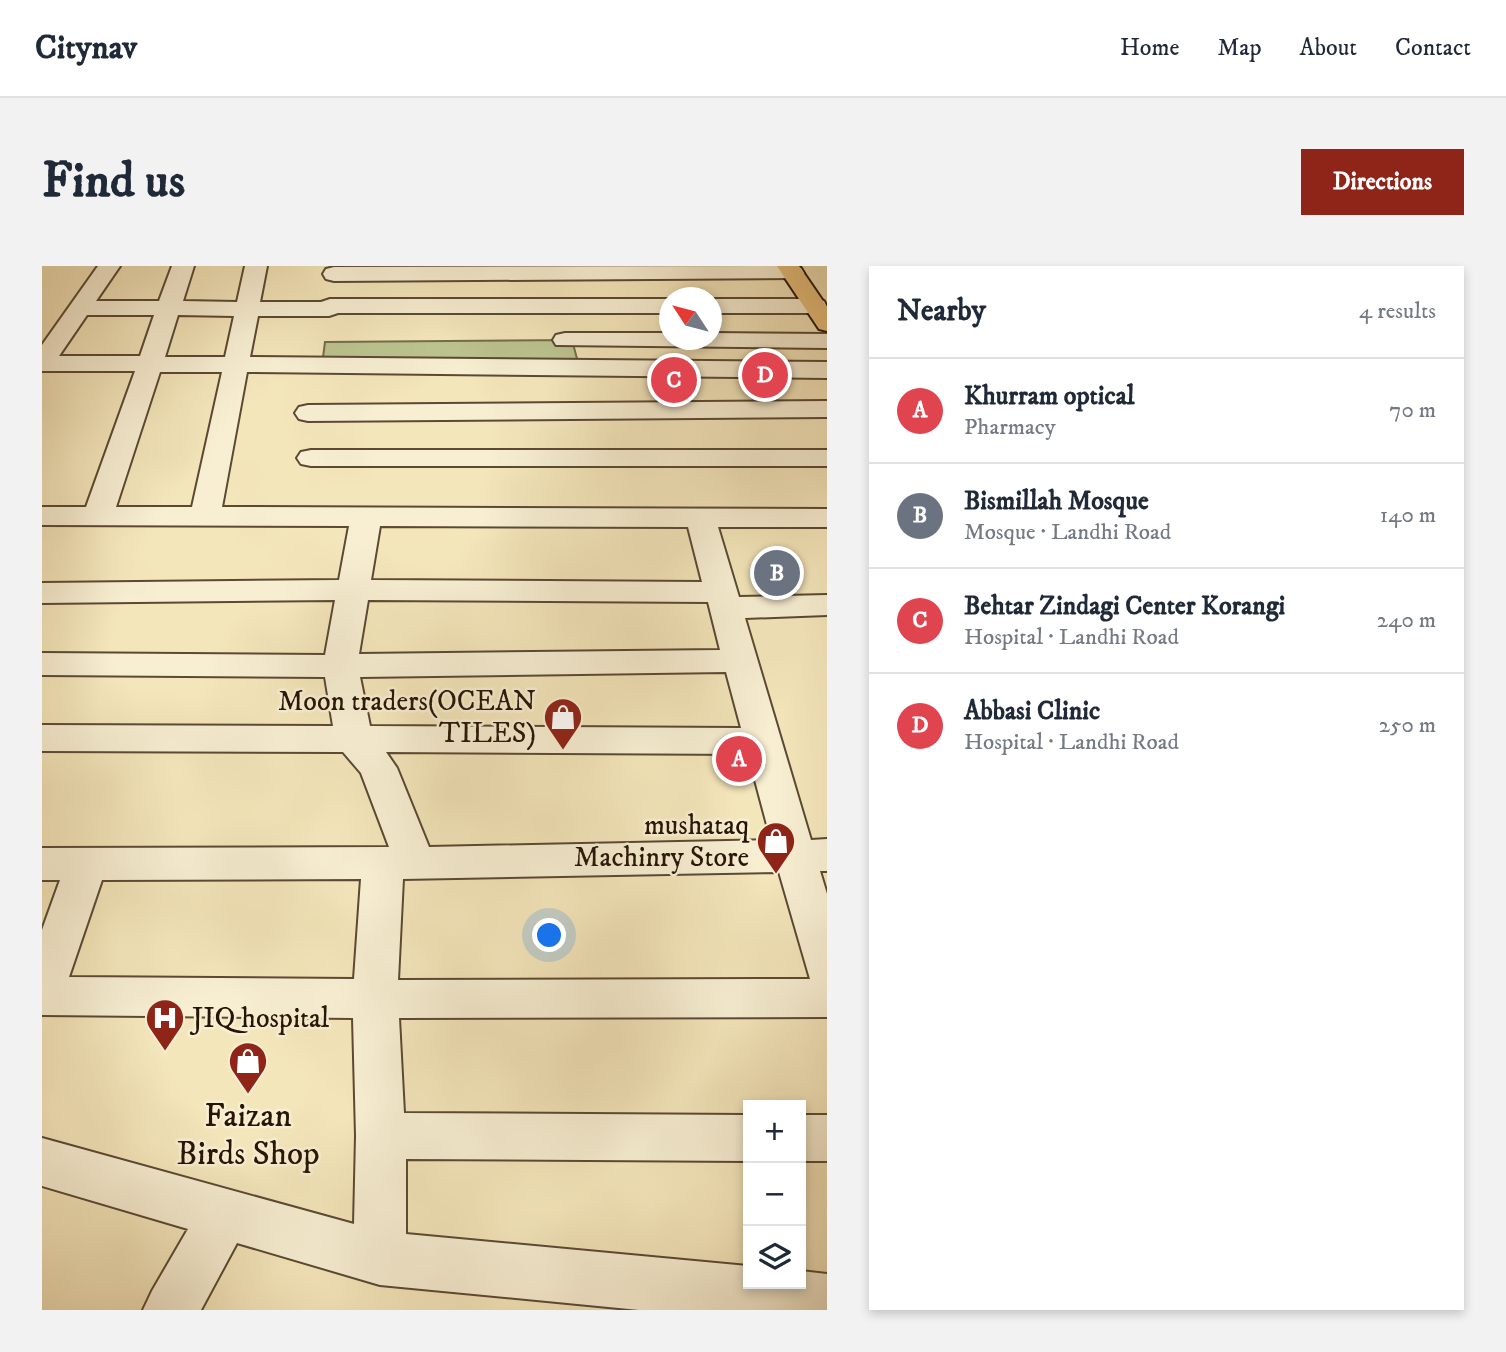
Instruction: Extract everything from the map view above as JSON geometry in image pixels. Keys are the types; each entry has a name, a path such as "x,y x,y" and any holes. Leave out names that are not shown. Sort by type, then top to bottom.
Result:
{"main road":[{"path":"790,269 821,315"}],"street":[{"path":"109,266 80,308 52,332 42,363 236,365 326,331 569,306 659,306"},
{"path":"98,516 147,364 170,308 183,266"},
{"path":"205,516 256,266"},
{"path":"307,487 308,413 326,331 334,270 790,269"},
{"path":"562,270 572,340 601,487"},
{"path":"722,307 821,315"},
{"path":"80,308 248,309 326,331 579,366 827,370"},
{"path":"544,340 827,341"},
{"path":"308,413 827,409"},
{"path":"307,487 366,517 827,458"},
{"path":"42,516 205,516 307,487 601,487 700,517 827,518"},
{"path":"366,517 341,666 354,740 378,768 399,863 375,999 381,1136 380,1258"},
{"path":"700,517 763,741 811,855 827,969"},
{"path":"42,593 353,590 827,605"},
{"path":"42,664 341,666 740,661"},
{"path":"42,738 763,741"},
{"path":"42,864 399,863 811,855"},
{"path":"86,865 42,994 375,999 827,998"},
{"path":"381,1136 743,1138"},
{"path":"806,1138 827,1138"},
{"path":"42,1162 380,1258 827,1301"},
{"path":"171,1310 225,1214"}],"green space":[{"path":"572,340 579,366 322,365 325,342"}],"place":[{"name":"Abbasi Clinic","path":"765,375"},
{"name":"Behtar Zindagi Center Korangi","path":"674,380"},
{"name":"Bismillah Mosque","path":"777,573"},
{"name":"Moon traders(OCEAN TILES)","path":"563,751"},
{"name":"Khurram optical","path":"739,759"},
{"name":"mushataq Machinry Store","path":"776,875"},
{"name":"JIQ hospital","path":"165,1052"},
{"name":"Faizan Birds Shop","path":"248,1095"}]}
